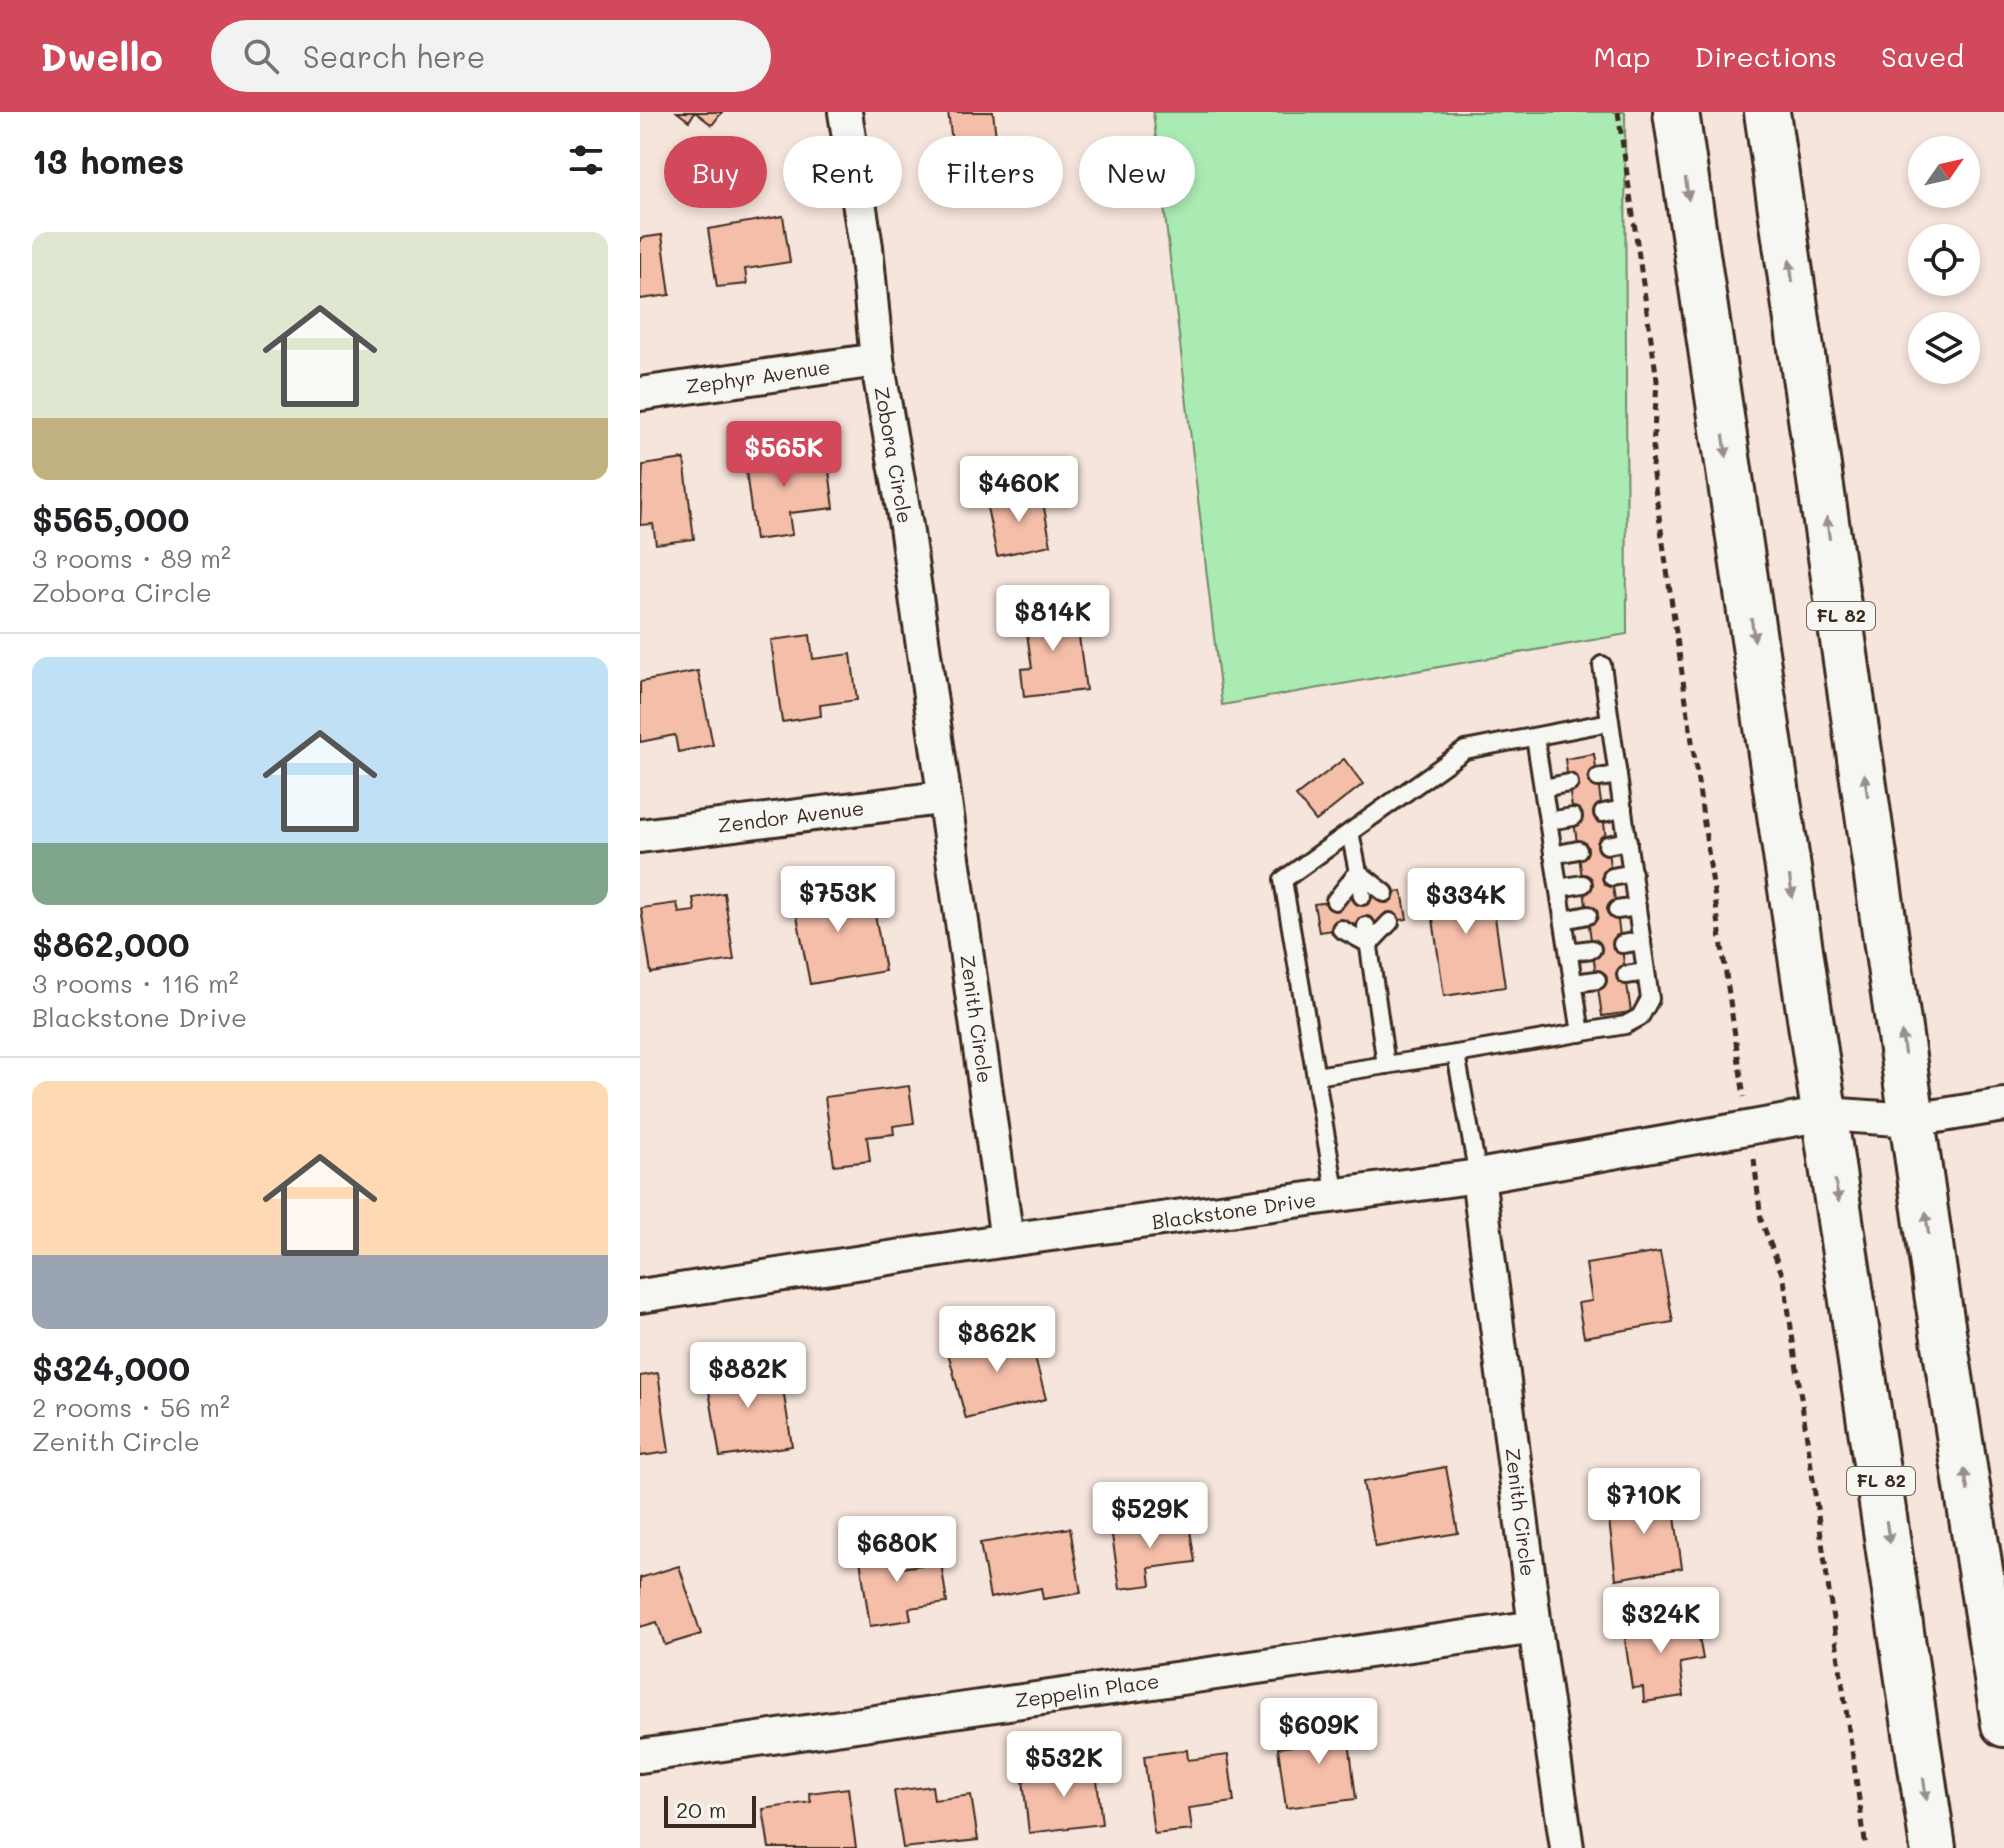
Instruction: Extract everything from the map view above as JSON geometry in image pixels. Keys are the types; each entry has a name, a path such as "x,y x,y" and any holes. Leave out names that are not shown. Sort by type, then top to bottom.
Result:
{"highway":[{"name":"FL 82","path":"1676,112 1933,1848"},
{"name":"FL 82","path":"1767,112 2004,1724"}],"street":[{"name":"Zobora Circle","path":"845,112 866,247 877,360 906,526 941,798"},
{"name":"Zephyr Avenue","path":"640,394 877,360"},
{"name":"Zendor Avenue","path":"640,836 941,798"},
{"name":"Zenith Circle","path":"941,798 1007,1240"},
{"name":"Blackstone Drive","path":"640,1296 1007,1240 1478,1176 1825,1114 1913,1120 2004,1105"},
{"name":"Zenith Circle","path":"1478,1176 1535,1627 1567,1848"},
{"name":"Zeppelin Place","path":"640,1756 1535,1627"}],"lane":[{"path":"1316,1076 1625,1025 1640,1017 1650,999 1602,665"},
{"path":"1336,1197 1283,880 1465,750 1610,722"},
{"path":"1535,737 1581,1033"},
{"path":"1598,778 1618,775"},
{"path":"1543,788 1569,783"},
{"path":"1603,813 1623,809"},
{"path":"1548,821 1573,817"},
{"path":"1350,832 1362,896"},
{"path":"1607,845 1628,841"},
{"path":"1553,855 1578,850"},
{"path":"1358,872 1385,893"},
{"path":"1335,901 1358,872"},
{"path":"1612,877 1633,873"},
{"path":"1559,888 1583,884"},
{"path":"1617,910 1637,907"},
{"path":"1564,920 1588,915"},
{"path":"1369,944 1390,922"},
{"path":"1366,926 1386,1065"},
{"path":"1341,929 1369,944"},
{"path":"1622,944 1642,941"},
{"path":"1569,952 1592,949"},
{"path":"1626,975 1646,972"},
{"path":"1574,983 1597,980"},
{"path":"1456,1054 1478,1176"}],"path":[{"path":"1618,112 1657,380 1652,468 1741,1076"},
{"path":"1754,1160 1761,1220 1784,1279 1866,1848"}],"green space":[{"path":"1153,112 1625,112 1627,634 1222,705 1164,208 1195,208 1195,136 1156,136"}],"building":[{"path":"677,112 695,112 689,121"},
{"path":"695,112 722,112 712,125"},
{"path":"948,112 993,112 996,136 951,136"},
{"path":"783,216 790,262 745,269 747,284 717,287 708,229"},
{"path":"662,235 670,295 640,299 640,238"},
{"path":"776,444 777,454 789,453 790,460 827,455 834,508 789,513 792,535 755,540 743,448"},
{"path":"684,459 694,539 656,544 653,524 640,525 643,465"},
{"path":"1041,492 1051,545 997,556 986,502"},
{"path":"1075,606 1086,690 1024,697 1021,669 1032,668 1024,613"},
{"path":"810,635 813,659 851,654 857,700 820,705 821,716 782,722 771,640"},
{"path":"698,671 713,745 678,752 675,735 640,742 640,682"},
{"path":"1594,754 1631,1012 1602,1016 1565,759"},
{"path":"1344,759 1363,784 1316,821 1296,796"},
{"path":"1489,875 1505,987 1444,996 1428,884"},
{"path":"828,884 831,899 871,891 885,971 810,984 792,890"},
{"path":"1402,891 1407,919 1319,932 1314,904"},
{"path":"724,893 734,960 651,973 641,908 677,903 679,913 695,911 693,898"},
{"path":"909,1086 914,1123 893,1126 894,1134 867,1137 870,1161 834,1165 825,1097"},
{"path":"1660,1252 1673,1322 1584,1337 1578,1303 1592,1301 1586,1264"},
{"path":"1027,1328 1046,1399 966,1419 947,1349"},
{"path":"740,1361 742,1376 780,1370 792,1446 720,1457 705,1367"},
{"path":"658,1373 669,1452 640,1456 640,1376"},
{"path":"1446,1467 1458,1533 1375,1547 1363,1482"},
{"path":"1672,1495 1682,1568 1616,1579 1607,1503"},
{"path":"1188,1518 1195,1562 1149,1568 1151,1585 1120,1589 1111,1529"},
{"path":"1070,1528 1081,1593 1043,1599 1041,1588 990,1598 980,1543"},
{"path":"897,1541 901,1568 941,1562 947,1603 909,1608 911,1620 870,1626 858,1546"},
{"path":"679,1566 701,1634 665,1645 657,1622 640,1627 640,1578"},
{"path":"1695,1615 1703,1659 1680,1663 1684,1696 1644,1702 1643,1687 1632,1688 1623,1626"},
{"path":"1346,1716 1356,1799 1286,1808 1278,1748 1314,1743 1312,1720"},
{"path":"1187,1750 1188,1760 1228,1755 1234,1802 1189,1808 1192,1830 1154,1834 1144,1756"},
{"path":"1095,1762 1102,1824 1029,1833 1023,1780 1054,1776 1053,1767"},
{"path":"932,1786 934,1800 971,1795 978,1840 903,1848 894,1791"},
{"path":"848,1788 856,1848 769,1848 763,1809 811,1802 809,1793"}]}
